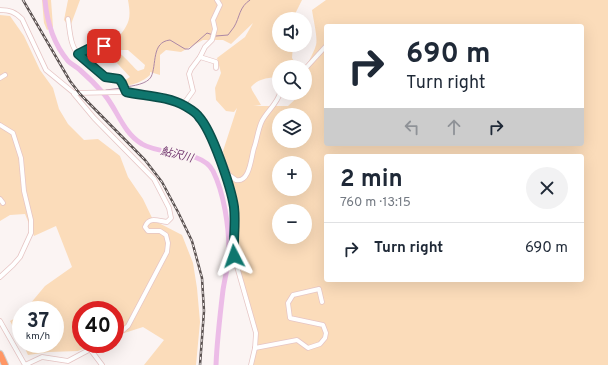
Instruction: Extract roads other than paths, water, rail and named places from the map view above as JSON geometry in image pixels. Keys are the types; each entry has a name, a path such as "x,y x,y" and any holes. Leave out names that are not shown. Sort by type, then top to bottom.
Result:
{"highway":[{"path":"0,354 5,365"}],"street":[{"path":"183,105 193,91 189,74 190,69 200,57 205,47 212,40 215,29 213,20 220,5 217,0"},
{"path":"0,10 9,10 16,13 22,20 46,70 74,93 94,118 154,179 169,208 171,218 167,222 157,219 147,223 145,227 148,231 160,231 166,235 168,243 167,252 128,326 124,329"},
{"path":"68,19 74,50 105,77 119,79 126,92"},
{"path":"78,54 92,47 104,46"},
{"path":"312,61 324,48"},
{"path":"200,57 216,62 216,68"},
{"path":"0,78 5,75"},
{"path":"74,93 126,92 174,101 183,105 198,115 212,134 229,174 236,180 242,180 245,177 261,123 268,111 278,100"},
{"path":"0,125 13,133 21,158 24,191 31,233 20,257 0,277"},
{"path":"206,126 217,152 234,207 234,256 256,333 255,348 251,365"},
{"path":"255,348 297,340 308,348 320,344 325,338 325,327 323,325 290,318 288,304 293,295 319,289 322,302"},
{"path":"0,321 25,365 42,357 68,361 83,353"},
{"path":"93,353 102,365"}],"waterway":[{"name":"鮎沢川","path":"45,0 47,17 58,47 68,61 79,69 109,100 130,134 142,144 150,148 200,159 208,164 213,171 220,189 225,210 229,251 223,290 216,365"},
{"path":"216,36 228,35 234,27 240,12 250,0"},
{"path":"125,87 140,84 151,77 157,49 164,42 170,40 185,49 189,49 207,33 213,35"},
{"path":"106,90 122,88"}],"railway":[{"path":"23,0 70,81 80,94 145,160 162,182 178,212 192,241 202,278 204,311 200,365"}]}
